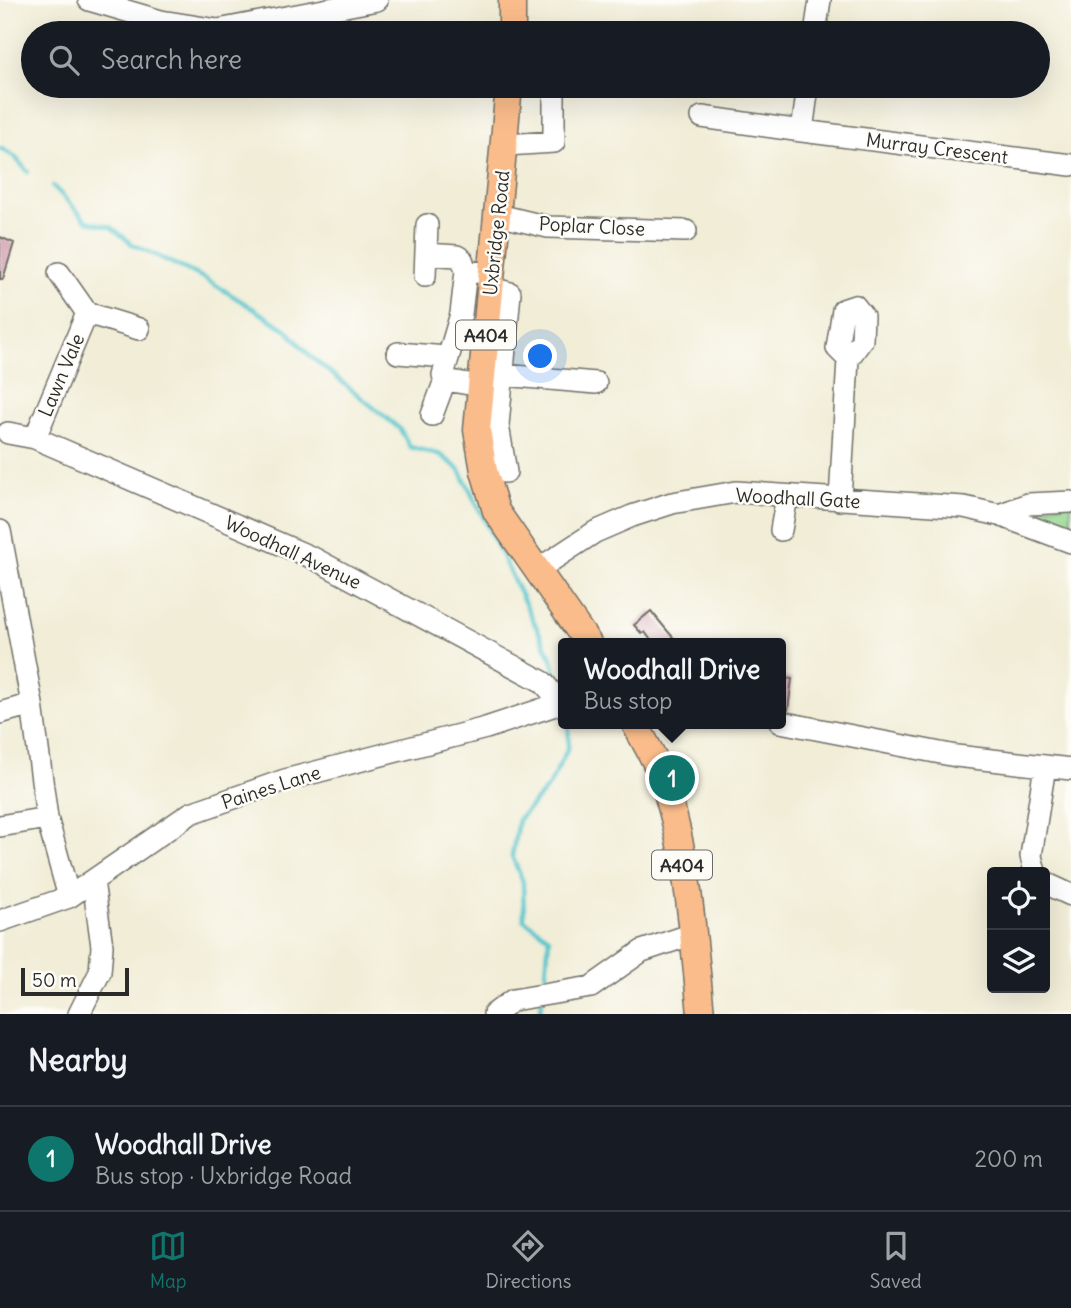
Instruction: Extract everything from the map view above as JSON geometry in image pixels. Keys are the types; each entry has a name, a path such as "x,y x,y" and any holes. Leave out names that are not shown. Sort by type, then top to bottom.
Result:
{"main road":[{"path":"512,0 512,21"},
{"name":"Uxbridge Road","path":"508,98 491,281 492,380 477,430 484,471 496,510 585,638"},
{"name":"A404","path":"637,729 663,783 679,842 693,934 701,1014"}],"street":[{"path":"89,0 161,21"},
{"path":"266,21 377,0"},
{"path":"817,21 820,0"},
{"path":"506,145 554,142 554,98"},
{"path":"802,131 806,98"},
{"name":"Murray Crescent","path":"702,117 1071,165"},
{"name":"Poplar Close","path":"498,215 548,227 686,231"},
{"path":"425,276 427,225"},
{"path":"426,254 457,256 462,259 466,271 461,314 446,357 443,375 445,380 432,415"},
{"path":"466,271 491,281"},
{"name":"Lawn Vale","path":"59,273 88,313 139,329"},
{"name":"Lawn Vale","path":"34,438 88,313"},
{"path":"398,353 446,357"},
{"path":"840,500 849,359"},
{"path":"445,380 596,383"},
{"name":"Woodhall Avenue","path":"8,433 34,438 315,559 543,682 558,699"},
{"name":"Woodhall Gate","path":"537,570 596,532 672,503 736,492 964,507 999,515 1071,542"},
{"path":"781,530 787,496"},
{"path":"999,515 1028,505 1071,502"},
{"path":"0,531 4,575 32,704 47,818 69,897"},
{"path":"0,713 32,704"},
{"name":"Paines Lane","path":"0,920 69,897 191,813 285,780 486,728 558,704"},
{"path":"786,723 956,756 1071,769"},
{"path":"1034,867 1031,856 1045,766"},
{"path":"0,825 47,818"},
{"path":"79,1014 100,972 102,946 93,881"},
{"path":"1050,885 1071,895"},
{"path":"494,1014 513,1000 591,987 642,951 693,934"}],"green space":[{"path":"1071,502 1071,542 999,515"}],"building":[{"path":"0,237 14,243 3,279 0,279"},
{"path":"651,611 674,638 649,638 634,625"},
{"path":"786,678 792,679 786,710"}],"waterway":[{"path":"0,148 14,156 28,172"},
{"path":"53,186 87,221 111,227 132,244 206,279 287,330 310,356 400,429 410,447 441,455 460,470 552,659 556,675"},
{"path":"545,987 549,937 524,920 523,882 512,856 518,820 549,786 568,748 569,729"},
{"path":"539,1014 542,1001"}],"place":[{"name":"Woodhall Drive","path":"672,778"}]}
